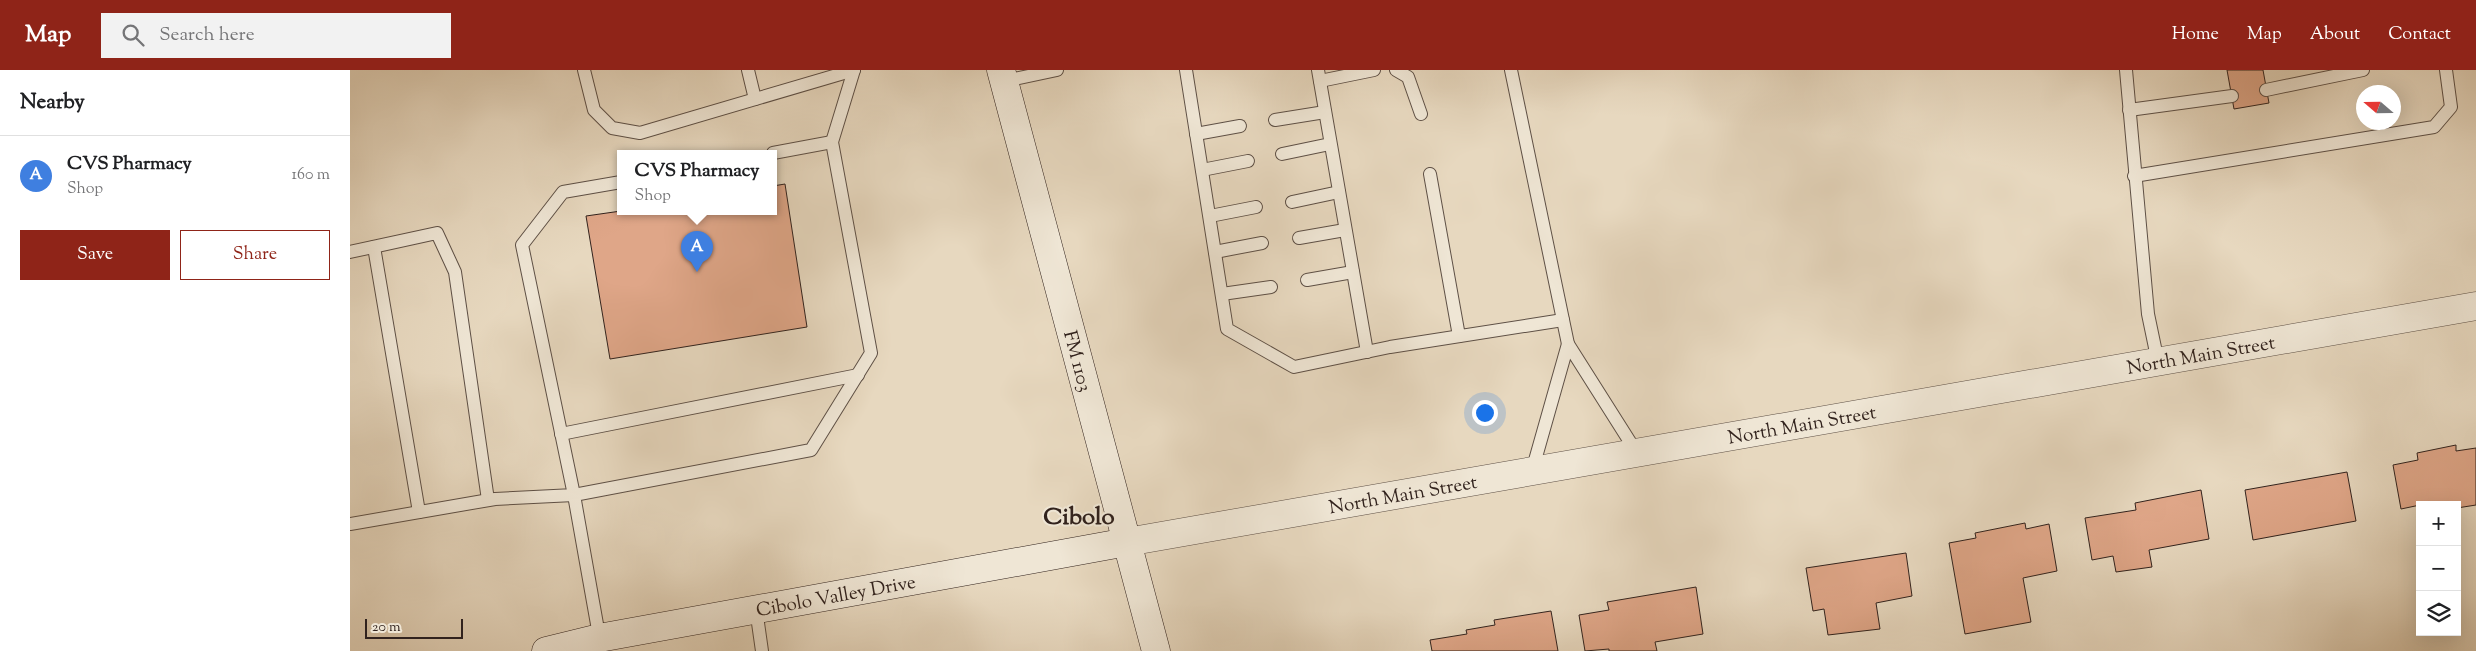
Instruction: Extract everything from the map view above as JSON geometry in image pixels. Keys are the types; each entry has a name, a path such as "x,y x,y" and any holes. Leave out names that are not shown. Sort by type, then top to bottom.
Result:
{"street":[{"name":"FM 1103","path":"1003,76 1156,651"},
{"name":"North Main Street","path":"1127,542 2476,306"},
{"name":"Cibolo Valley Drive","path":"546,651 601,645 756,609 1127,542"}],"lane":[{"path":"584,70 594,110 612,128 640,133 854,70"},
{"path":"748,70 755,99"},
{"path":"350,524 488,500 574,496 811,450 872,353 832,142 854,70"},
{"path":"1003,76 1057,70"},
{"path":"1186,70 1227,329 1294,366 1459,336 1563,320"},
{"path":"1367,352 1319,75 1374,70"},
{"path":"1396,70 1408,76 1422,114"},
{"path":"1511,70 1568,344 1637,453"},
{"path":"2126,70 2134,176 2148,314 2158,362"},
{"path":"2266,90 2363,70"},
{"path":"2134,176 2434,128 2451,107 2446,70"},
{"path":"2129,110 2232,96"},
{"path":"1275,120 1325,112"},
{"path":"1196,134 1240,126"},
{"path":"777,152 832,142"},
{"path":"1282,154 1330,144"},
{"path":"1202,170 1248,161"},
{"path":"1430,174 1459,336"},
{"path":"601,645 574,496 522,245 564,192 617,183"},
{"path":"1292,202 1339,192"},
{"path":"1210,216 1256,207"},
{"path":"1299,238 1345,230"},
{"path":"350,252 437,233 455,272 488,500"},
{"path":"1215,252 1262,243"},
{"path":"374,247 419,512"},
{"path":"1307,280 1353,272"},
{"path":"1222,294 1270,286"},
{"path":"1532,471 1568,344"},
{"path":"561,434 858,375"},
{"path":"756,609 762,651"}],"building":[{"path":"2227,70 2263,70 2269,103 2234,109"},
{"path":"785,184 807,327 610,359 586,216 617,212 617,215 777,215 777,185"},
{"path":"2456,445 2456,451 2476,448 2476,505 2461,507 2461,501 2416,501 2416,506 2401,509 2393,465 2418,460 2417,453"},
{"path":"2347,472 2356,521 2253,540 2245,490"},
{"path":"2201,490 2209,539 2149,550 2152,567 2116,572 2113,556 2092,560 2085,518 2136,510 2135,503"},
{"path":"2025,523 2026,529 2049,524 2057,571 2023,578 2031,622 1965,634 1949,543 1976,538 1975,533"},
{"path":"1906,553 1912,596 1876,603 1880,629 1828,635 1824,609 1813,611 1806,568"},
{"path":"1696,587 1703,634 1655,642 1657,651 1609,651 1609,649 1585,651 1579,615 1609,610 1607,602"},
{"path":"1551,611 1558,651 1432,651 1430,640 1467,634 1466,630 1495,625 1494,620"}],"place":[{"name":"CVS Pharmacy","path":"697,272"}],"district":[{"name":"Cibolo","path":"1079,516"}]}
